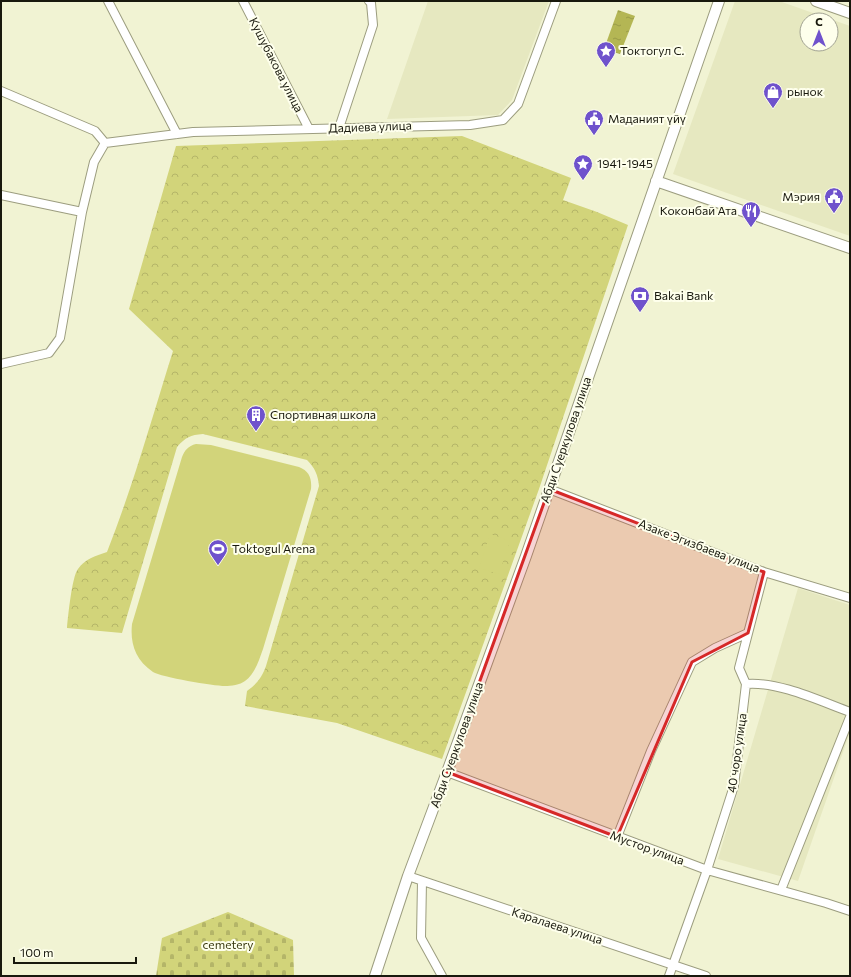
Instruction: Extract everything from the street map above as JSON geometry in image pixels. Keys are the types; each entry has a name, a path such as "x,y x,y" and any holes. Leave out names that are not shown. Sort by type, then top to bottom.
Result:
{"street":[{"path":"108,1 178,134"},
{"name":"Кушубакова улица","path":"243,1 309,129"},
{"path":"339,128 373,24 369,1"},
{"name":"Дадиева улица","path":"105,143 193,132 470,125 503,120 518,104 556,1"},
{"name":"Абди Суеркулова улица","path":"375,976 408,876 549,489 719,1"},
{"path":"816,1 850,13"},
{"path":"1,91 95,131 105,143 94,162 82,212 60,338 49,353 1,364"},
{"path":"656,182 850,248"},
{"path":"1,195 82,212"},
{"name":"Азаке Эгизбаева улица","path":"549,489 764,572 850,598"},
{"name":"40 чоро улица","path":"669,976 707,870 734,786 746,684 739,668 764,572"},
{"path":"616,837 651,751 692,662 715,648 748,633"},
{"path":"746,684 757,683 785,688 850,712"},
{"path":"781,890 850,717"},
{"name":"Мустор улица","path":"447,772 616,837 707,870 850,911"},
{"name":"Каралаева улица","path":"408,876 706,976"},
{"path":"422,881 421,938 442,976"}],"highlighted area":[{"path":"549,489 764,572 748,633 692,662 617,837 447,772"}],"shaded area":[{"path":"428,1 549,1 512,100 498,115 387,119"},
{"name":"рынок","path":"735,1 779,1 810,12 799,12 799,52 839,52 839,22 850,26 850,236 673,174"},
{"path":"798,588 850,605 850,732 798,881 718,859"}],"green space":[{"path":"462,136 571,178 563,200 628,225 539,489 442,759 337,723 245,706 247,691 259,680 266,666 319,486 316,472 307,460 203,434 191,436 183,441 177,447 122,633 67,628 76,573 87,560 107,552 134,477 173,351 129,309 176,146"},
{"name":"Toktogul Arena","path":"196,444 211,445 299,467 309,475 311,481 311,489 260,658 254,671 245,681 233,685 219,686 199,683 153,672 138,657 132,638 132,624 182,457 187,449"},
{"path":"490,534 510,541 499,574 479,568"},
{"name":"cemetery","path":"228,912 293,940 294,976 156,976 162,938"}],"water":[{"path":"618,10 635,16 620,54 604,49"}],"place":[{"name":"Токтогул С.","path":"606,68"},
{"name":"рынок","path":"773,109"},
{"name":"Маданият үйү","path":"594,136"},
{"name":"1941-1945","path":"583,181"},
{"name":"Мэрия","path":"834,214"},
{"name":"Коконбай Ата","path":"751,228"},
{"name":"Bakai Bank","path":"640,313"},
{"name":"Спортивная школа","path":"256,432"},
{"name":"Toktogul Arena","path":"218,566"}]}
